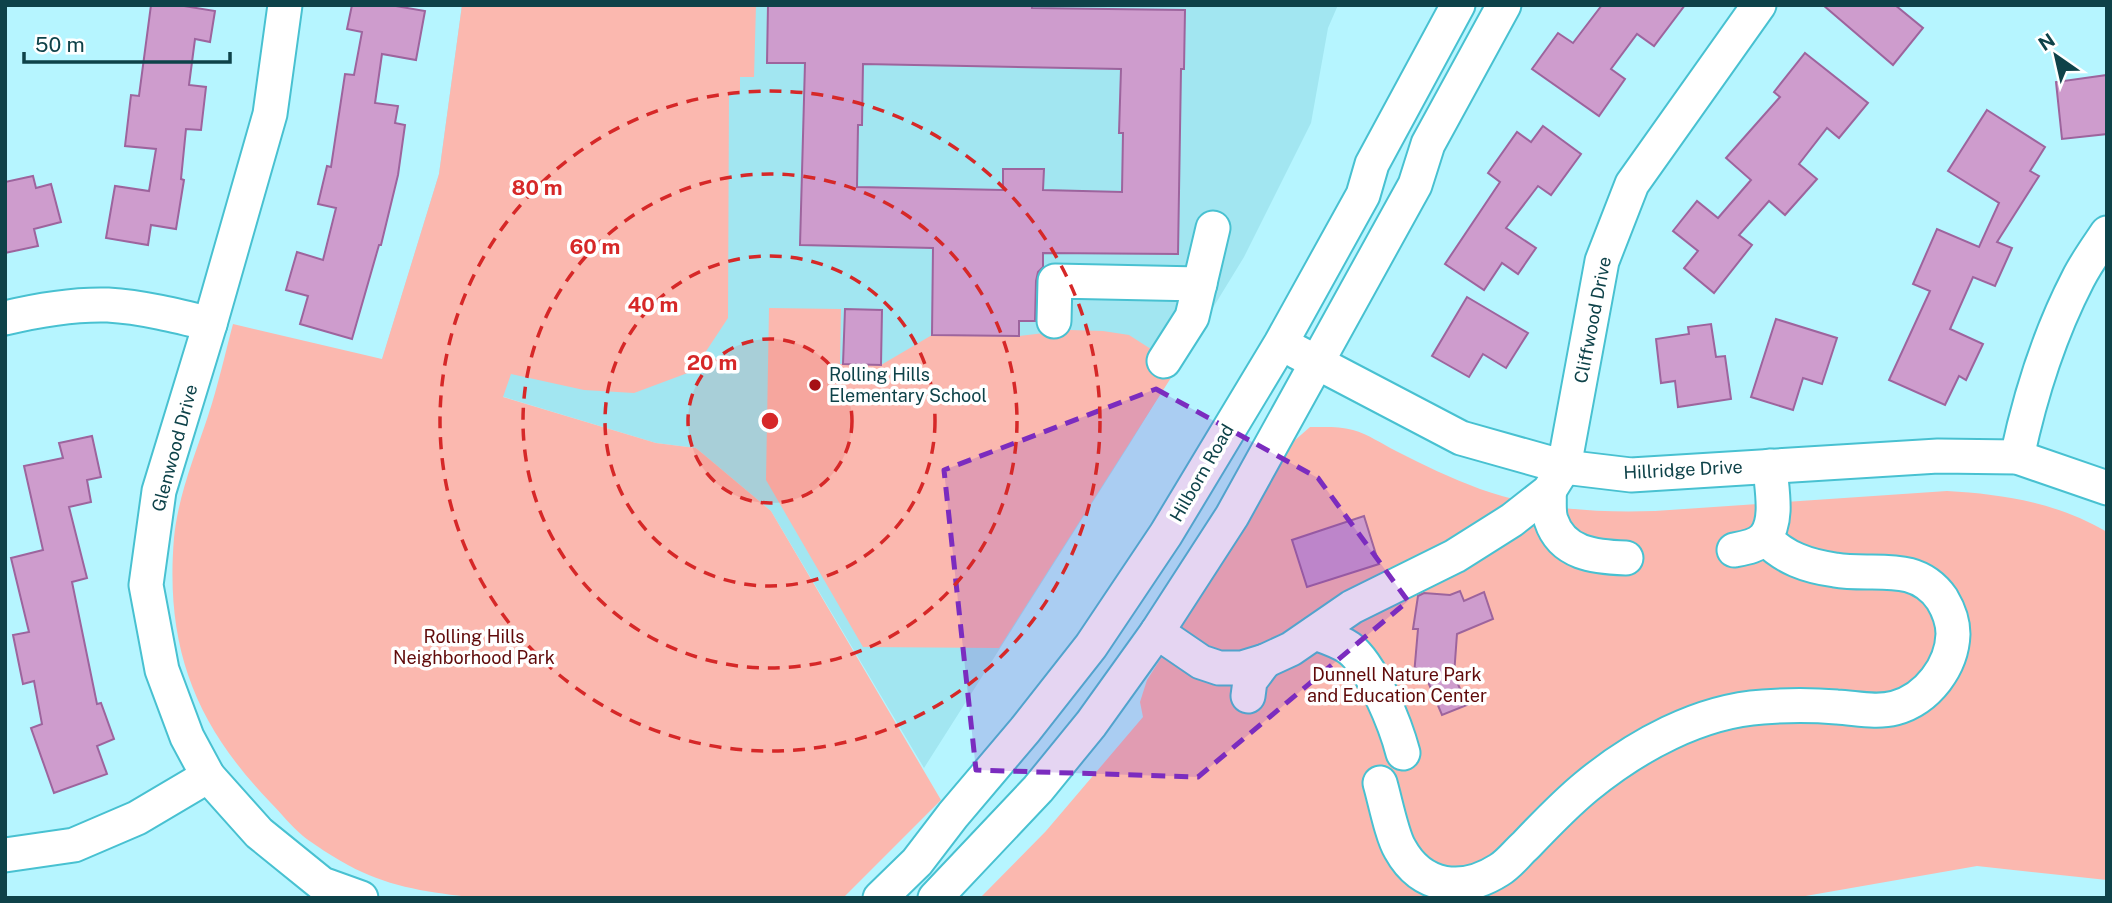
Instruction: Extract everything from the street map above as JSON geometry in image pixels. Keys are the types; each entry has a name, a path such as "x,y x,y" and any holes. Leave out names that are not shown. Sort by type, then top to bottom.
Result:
{"street":[{"name":"Glenwood Drive","path":"285,5 270,114 211,324 159,491 146,585 162,670 187,737 208,776 259,833 322,884 361,898"},
{"name":"Hilborn Road","path":"880,898 917,862 1091,646 1166,534 1281,343 1363,195 1372,164 1458,5"},
{"path":"935,898 1038,789 1091,724 1157,632 1232,516 1415,185 1428,144 1504,5"},
{"name":"Cliffwood Drive","path":"1626,558 1601,557 1578,552 1563,541 1550,518 1602,261 1632,184 1759,5"},
{"path":"1164,361 1192,317 1213,228"},
{"path":"2017,457 2025,419 2048,347 2078,277 2107,233"},
{"path":"1054,321 1055,281 1200,284"},
{"path":"5,318 39,309 108,305 211,324"},
{"name":"Hillridge Drive","path":"1281,343 1461,438 1557,479 1938,456 2017,457 2107,488"},
{"path":"1734,550 1752,546 1765,538 1772,522 1770,466"},
{"path":"1157,632 1200,662 1219,668 1242,668 1265,661 1291,649 1353,607 1455,556 1512,520 1557,479"},
{"path":"1380,783 1399,848 1412,866 1431,880 1457,886 1502,869 1588,785 1621,761 1664,736 1708,718 1754,708 1794,705 1871,710 1895,708 1918,697 1941,674 1950,655 1953,631 1948,608 1933,586 1910,575 1839,571 1813,566 1788,558 1765,538"},
{"path":"1315,633 1350,648 1365,665 1398,733 1403,753"},
{"path":"1248,695 1250,681 1265,661"},
{"path":"5,855 74,845 137,818 208,776"}],"highlighted area":[{"path":"1156,389 1318,478 1408,601 1198,777 976,770 944,470"}],"shaded area":[{"name":"Rolling Hills Elementary School","path":"462,5 1338,5 1328,28 1311,123 1244,257 1129,445 924,768 771,511 696,448 656,443 382,360 439,174"}],"green space":[{"name":"Rolling Hills Neighborhood Park","path":"462,5 756,5 754,77 740,77 740,92 729,92 728,318 693,371 634,393 584,390 511,374 503,397 656,443 696,448 771,511 941,800 843,898 480,898 390,883 340,860 294,828 244,773 222,743 190,682 175,614 172,577 174,538 183,491 212,405 233,324 382,359 439,174"},
{"path":"769,308 841,309 840,364 881,365 932,335 1019,336 1070,330 1129,335 1154,351 1174,373 999,648 863,647 766,480"},
{"name":"Dunnell Nature Park and Education Center","path":"1310,427 1337,427 1359,432 1480,489 1523,501 1566,508 1655,511 1947,491 2009,498 2050,507 2107,532 2107,880 1977,866 1794,898 980,898 1046,831 1143,717 1140,702 1147,680 1254,512 1294,441"}],"building":[{"path":"151,5 178,5 215,11 210,42 195,39 189,85 206,87 201,130 186,129 181,179 184,180 176,229 151,225 148,245 106,238 115,186 149,191 156,149 125,146 131,95 139,96"},
{"path":"352,5 390,5 425,11 416,60 382,54 375,103 398,106 395,123 405,125 398,175 381,245 352,339 300,324 308,296 286,290 297,252 323,260 336,208 318,204 327,166 331,167 345,74 354,75 362,32 347,29"},
{"path":"768,5 1032,5 1032,8 1185,10 1184,69 1181,69 1178,254 1043,253 1043,267 1038,272 1036,281 1035,321 1019,321 1019,336 932,335 933,248 800,245 805,63 767,63","holes":["863,64 1121,69 1119,133 1123,133 1122,192 1043,190 1044,169 1003,169 1003,190 857,187"]},
{"path":"1602,5 1685,5 1654,46 1637,34 1611,69 1625,79 1599,116 1532,69 1558,33 1573,43"},
{"path":"1823,5 1895,5 1923,28 1893,65"},
{"path":"1805,53 1868,103 1839,138 1827,128 1799,164 1817,179 1785,215 1769,201 1739,235 1752,245 1714,293 1684,268 1698,251 1673,231 1697,201 1718,218 1751,180 1726,158 1780,97 1774,92"},
{"path":"2107,75 2107,134 2062,139 2056,82"},
{"path":"1987,110 2045,147 2030,171 2039,176 1997,242 2012,248 1995,286 1973,277 1950,329 1983,344 1966,380 1959,376 1945,405 1889,380 1930,291 1913,284 1937,229 1979,247 1999,203 1948,171"},
{"path":"1543,126 1581,154 1551,195 1538,186 1506,228 1536,248 1518,274 1502,263 1484,290 1445,264 1500,182 1488,173 1517,132 1531,142"},
{"path":"33,176 36,188 51,184 61,222 34,229 38,246 5,253 5,182"},
{"path":"1467,297 1528,333 1506,368 1483,354 1469,377 1432,356"},
{"path":"845,309 882,310 881,365 843,364"},
{"path":"1776,319 1837,338 1822,384 1803,378 1793,410 1751,397"},
{"path":"1711,324 1716,357 1725,356 1731,399 1678,407 1675,381 1661,383 1656,339 1689,334 1688,327"},
{"path":"92,436 101,477 87,480 91,502 69,507 87,578 72,582 97,704 101,703 114,739 97,746 107,774 54,793 31,728 42,724 34,681 23,684 13,635 29,632 11,558 43,550 24,466 63,458 59,443"},
{"path":"1364,516 1379,564 1307,587 1292,540"},
{"name":"Dunnell Nature Park and Education Center","path":"1460,591 1464,601 1484,592 1493,619 1457,634 1454,675 1467,705 1442,715 1426,677 1414,675 1418,629 1413,629 1418,596 1424,593 1450,595"}],"place":[{"name":"Rolling Hills Elementary School","path":"815,385"}]}
